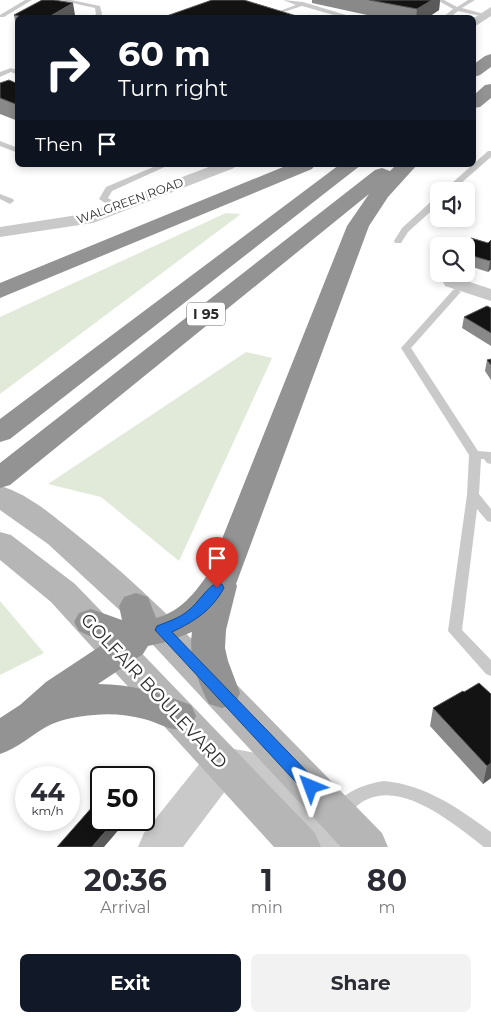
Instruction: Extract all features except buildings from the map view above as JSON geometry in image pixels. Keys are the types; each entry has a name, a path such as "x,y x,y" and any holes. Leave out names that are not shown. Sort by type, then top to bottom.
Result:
{"highway":[{"path":"476,71 491,60"},
{"path":"476,101 491,89"},
{"path":"0,291 300,167"},
{"name":"I 95","path":"0,433 348,167"},
{"name":"I 95","path":"0,478 391,167"},
{"path":"222,694 209,654 208,645 209,634 224,578 358,226 380,193 405,167"},
{"path":"0,738 33,716 59,692 139,631 192,616 210,598 224,578"},
{"path":"33,716 63,705 113,698 154,705 178,716"}],"main road":[{"name":"GOLFAIR BOULEVARD","path":"0,496 27,513 73,548 139,631 178,716 301,847"},
{"name":"GOLFAIR BOULEVARD","path":"0,543 63,594 91,622 139,631 222,694 335,830 368,847"}],"street":[{"path":"476,21 488,13"},
{"name":"WALGREEN ROAD","path":"0,232 69,223 119,208 223,167"},
{"path":"454,287 491,295"},
{"path":"158,847 223,764 256,770 283,794 335,830"}],"lane":[{"path":"2,16 30,0 35,0"},
{"path":"54,0 98,7 98,15"},
{"path":"286,0 347,15"},
{"path":"276,14 308,0"},
{"path":"440,0 457,9 488,13"},
{"path":"449,15 472,0"},
{"path":"267,11 279,15"},
{"path":"332,12 341,12"},
{"path":"0,75 11,70 15,72"},
{"path":"0,143 15,150"},
{"path":"476,166 491,153"},
{"path":"119,208 103,199 109,189 160,167"},
{"path":"457,182 475,167"},
{"path":"0,196 10,201"},
{"path":"398,241 404,230 430,207"},
{"path":"454,287 406,348 475,455 473,495 455,631 491,670"},
{"path":"475,455 488,455 491,460"},
{"path":"473,495 491,518"},
{"path":"335,830 366,791 390,787 417,795 445,809 491,842"}],"green space":[{"path":"226,213 241,214 0,394 0,317"},
{"path":"246,352 272,358 179,561 101,497 48,484"},
{"path":"0,601 44,653 0,675"}],"route":[{"path":"217,588 192,616 162,630 311,787"}]}
